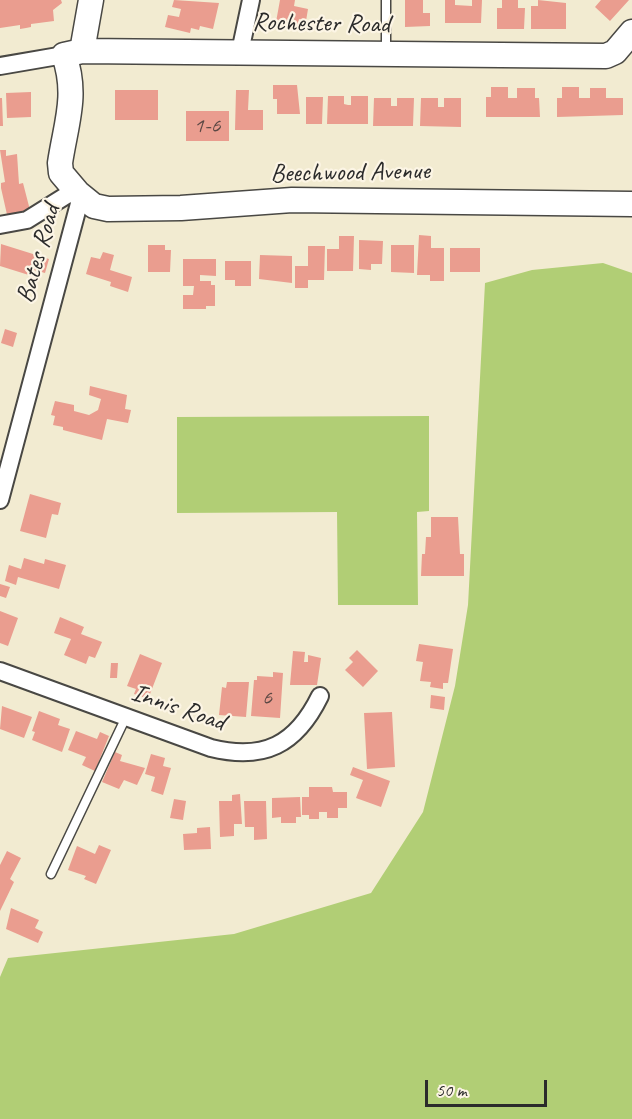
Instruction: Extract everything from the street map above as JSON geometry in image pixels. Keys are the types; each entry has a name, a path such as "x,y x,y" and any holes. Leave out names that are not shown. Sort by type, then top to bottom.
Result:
{"street":[{"path":"0,225 27,220 78,193 62,173 60,163 72,102 70,73 73,53 91,0"},
{"path":"240,52 251,0"},
{"name":"Rochester Road","path":"0,66 73,53 240,52 606,56 615,52 632,32"},
{"name":"Beechwood Avenue","path":"78,193 292,200 632,204"},
{"name":"Bates Road","path":"0,500 78,193"},
{"name":"Innis Road","path":"0,671 210,748 228,752 258,753 282,744 310,716 320,696"}],"lane":[{"path":"386,0 386,54"},
{"path":"51,874 126,717"}],"green space":[{"path":"603,263 632,273 632,1119 0,1119 0,977 8,958 234,934 371,893 423,812 455,686 468,605 485,283 532,270"},
{"path":"429,416 429,511 417,512 418,605 338,605 337,512 177,513 177,417"}],"building":[{"path":"0,0 61,0 62,3 53,10 54,21 31,24 31,27 20,29 20,25 0,28"},
{"path":"174,0 219,3 213,29 200,26 199,30 191,28 190,33 165,27 168,15 179,17 181,9 172,7"},
{"path":"280,0 295,0 294,6 308,9 306,21 299,19 297,28 276,22"},
{"path":"405,0 423,0 423,13 430,13 430,26 405,27"},
{"path":"445,0 455,0 455,5 472,6 472,0 482,0 481,23 445,23"},
{"path":"502,0 518,0 518,8 525,8 524,29 497,29 497,8 502,8"},
{"path":"538,0 566,3 566,29 531,29 531,6 538,6"},
{"path":"601,0 629,0 610,21 595,7"},
{"path":"273,85 297,85 300,114 277,114 277,99 273,99"},
{"path":"491,87 508,87 508,98 517,98 517,88 535,88 535,98 539,98 540,117 486,117 486,97 491,97"},
{"path":"562,87 579,87 579,98 590,98 590,88 606,88 606,98 623,98 623,115 557,117 557,98 562,98"},
{"path":"115,90 158,90 158,120 115,120"},
{"path":"236,90 249,90 248,110 263,110 263,130 235,130"},
{"path":"31,92 31,117 7,118 6,93"},
{"path":"328,96 344,96 344,104 351,105 351,96 368,96 368,124 327,124"},
{"path":"306,97 323,97 322,124 306,124"},
{"path":"0,98 2,98 3,126 0,126"},
{"path":"374,98 391,98 391,106 397,106 397,98 414,98 413,126 373,126"},
{"path":"421,98 438,98 438,107 444,107 444,98 461,98 461,127 420,126"},
{"path":"186,111 229,111 229,141 186,141"},
{"path":"0,150 6,150 6,156 17,154 19,184 23,183 31,214 8,219 1,188 1,183 5,182"},
{"path":"419,235 431,236 431,248 444,248 444,281 430,281 430,275 417,275"},
{"path":"339,236 354,236 353,271 327,271 327,249 339,249"},
{"path":"359,240 383,241 382,264 371,264 371,270 359,269"},
{"path":"1,244 49,259 45,273 34,270 32,276 0,266"},
{"path":"148,245 165,245 165,250 171,250 170,272 148,272"},
{"path":"391,245 414,245 414,273 391,272"},
{"path":"308,246 325,246 324,280 308,280 308,288 295,288 295,266 308,266"},
{"path":"450,248 480,248 480,272 450,272"},
{"path":"103,252 114,255 110,270 132,277 128,292 110,286 111,282 86,274 91,257 100,259"},
{"path":"260,255 292,256 292,283 259,279"},
{"path":"183,259 216,259 216,276 200,275 200,281 211,281 211,285 215,285 215,306 206,306 206,309 183,309 183,295 193,295 194,286 183,286"},
{"path":"225,261 251,261 251,286 235,286 235,280 225,280"},
{"path":"5,329 17,333 13,347 1,343"},
{"path":"90,386 127,395 125,409 131,410 128,423 107,419 102,440 63,430 63,427 53,425 55,416 51,415 55,401 74,405 74,411 89,415 98,410 101,399 89,395"},
{"path":"30,494 61,503 58,515 52,514 46,538 20,531"},
{"path":"431,517 458,517 460,554 464,554 464,576 421,576 422,554 425,554 426,537 431,537"},
{"path":"24,558 44,564 45,559 66,565 59,589 18,577 16,585 5,581 9,565 21,569"},
{"path":"0,584 10,587 6,598 0,596"},
{"path":"0,611 18,618 8,646 0,643"},
{"path":"60,617 84,627 81,634 102,642 95,658 89,656 86,664 64,655 71,639 54,633"},
{"path":"419,644 453,649 448,683 443,683 443,689 430,687 431,682 420,681 423,662 416,661"},
{"path":"357,650 378,671 363,687 345,670 353,662 349,658"},
{"path":"293,651 305,652 304,662 308,662 308,655 321,658 317,685 290,685"},
{"path":"140,654 162,663 150,694 147,693 145,698 134,694 136,689 127,686"},
{"path":"111,663 118,663 117,678 110,678"},
{"path":"273,672 283,673 280,718 251,716 254,680 257,680 257,676 273,677"},
{"path":"227,682 249,682 246,717 219,715 222,687 226,688"},
{"path":"431,695 445,697 444,710 430,708"},
{"path":"2,706 32,717 24,738 0,729"},
{"path":"39,711 60,719 58,725 70,729 62,752 32,740 35,732 32,731"},
{"path":"392,712 395,767 367,769 364,713"},
{"path":"76,731 97,739 100,732 109,736 95,771 82,765 86,757 68,750"},
{"path":"115,752 122,755 120,761 145,768 137,785 124,780 119,789 102,782"},
{"path":"151,754 165,758 163,766 171,768 163,795 151,791 155,777 145,774"},
{"path":"353,767 390,781 381,807 356,798 363,780 350,775"},
{"path":"309,787 332,787 333,792 347,792 347,808 338,808 338,818 327,818 327,812 319,812 319,819 309,819 309,815 302,815 302,797 309,797"},
{"path":"240,794 242,824 234,824 234,836 220,837 219,801 232,801 232,795"},
{"path":"300,797 301,817 296,817 296,823 281,823 281,817 272,818 272,798"},
{"path":"174,799 186,801 183,820 170,818"},
{"path":"244,801 266,801 267,839 254,840 254,827 245,827"},
{"path":"210,827 211,849 184,850 183,834 197,833 197,828"},
{"path":"99,845 111,850 96,884 84,879 86,876 68,870 77,846 95,854"},
{"path":"7,851 21,858 10,879 14,882 0,911 0,865"},
{"path":"11,908 39,920 35,928 43,932 38,943 6,929"}]}
